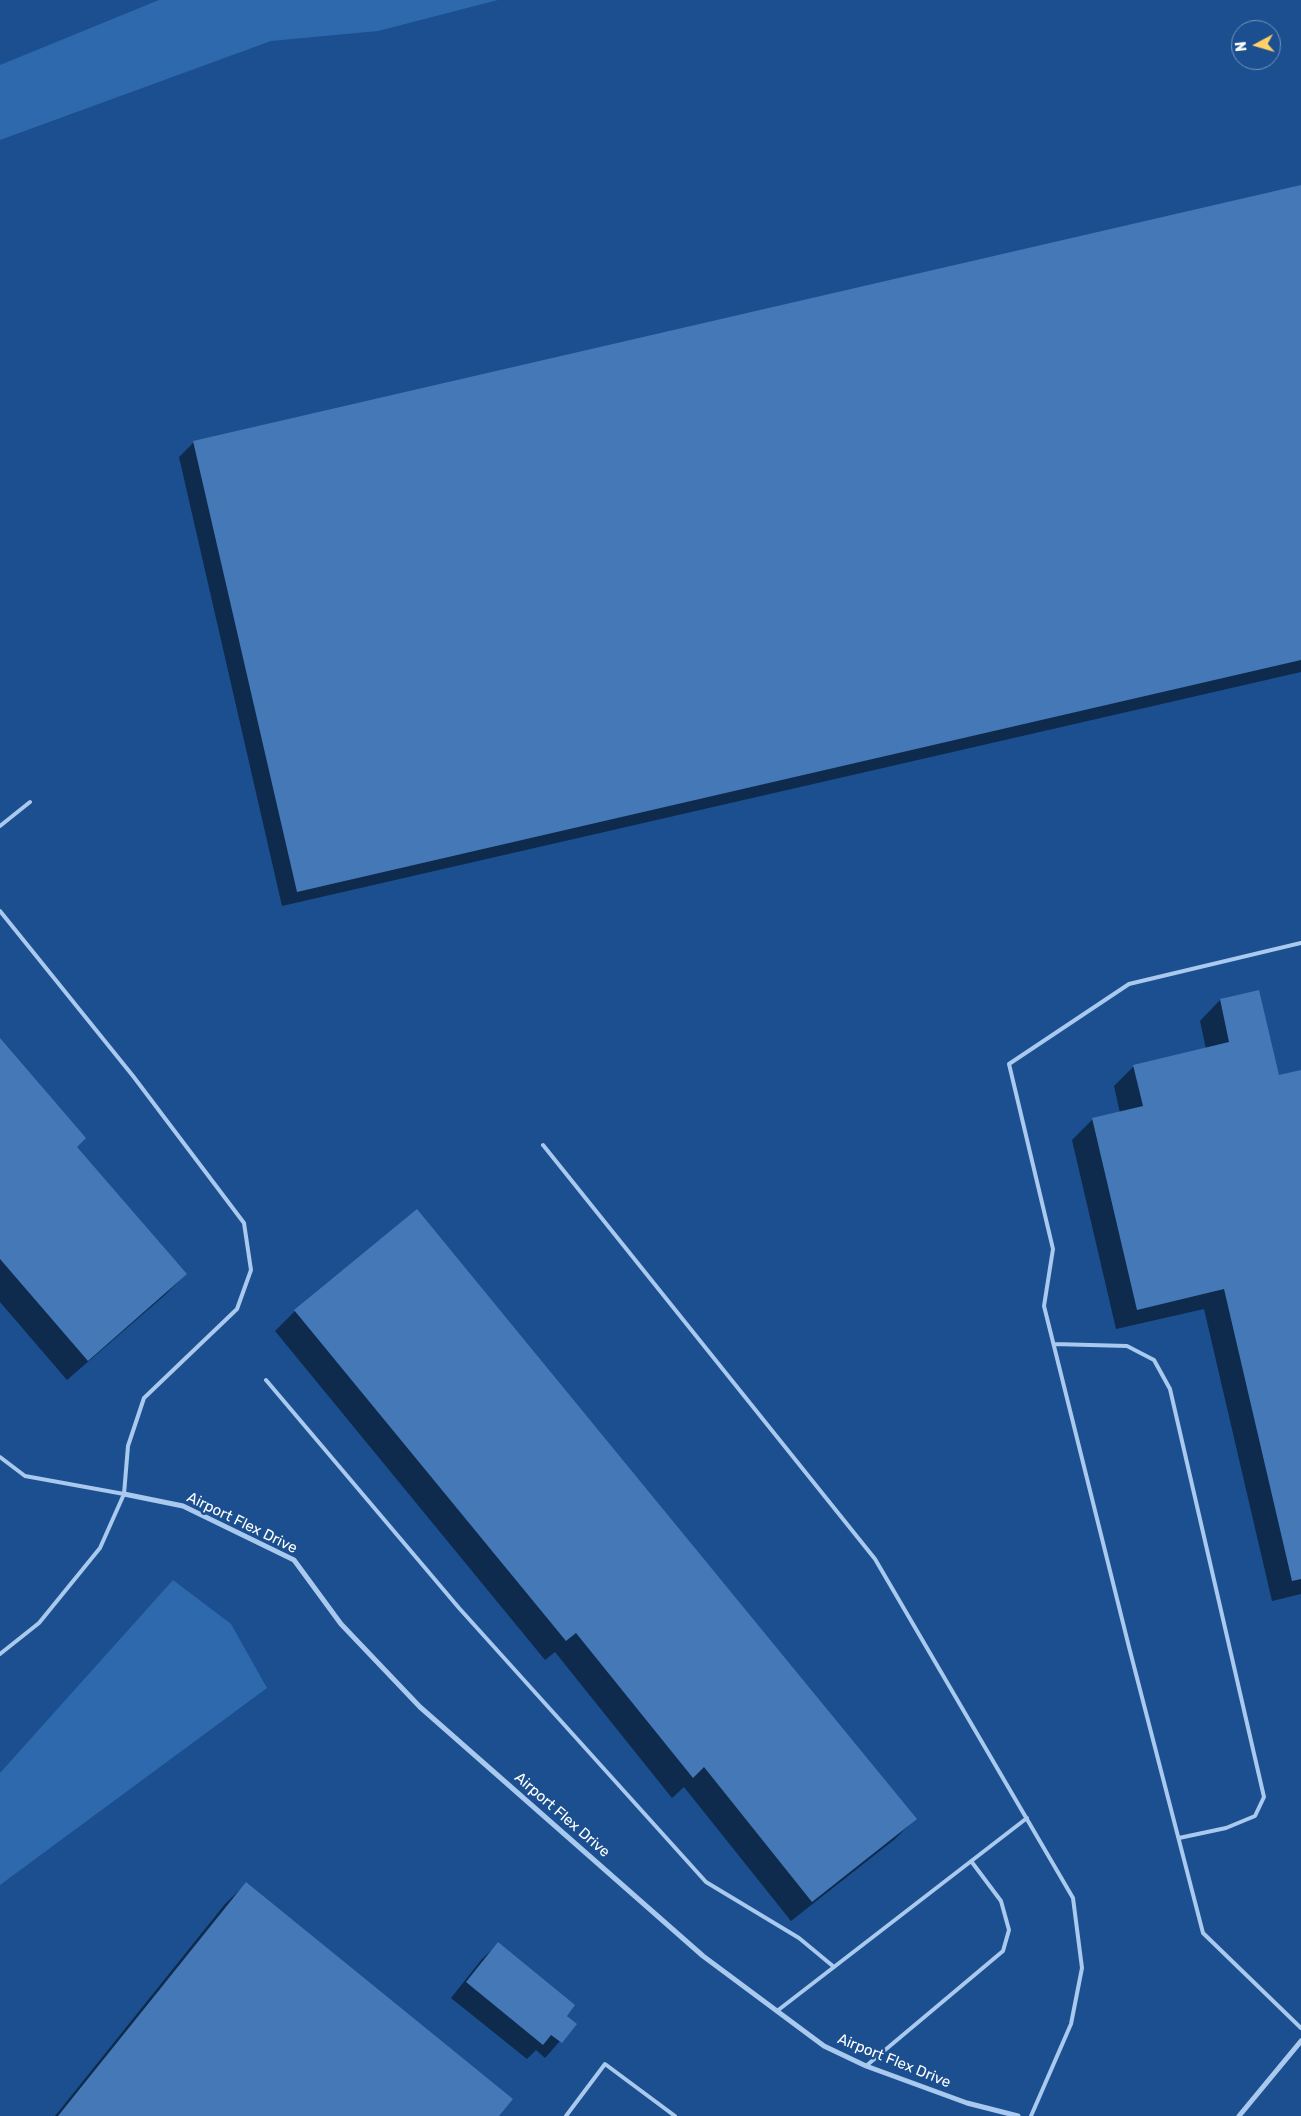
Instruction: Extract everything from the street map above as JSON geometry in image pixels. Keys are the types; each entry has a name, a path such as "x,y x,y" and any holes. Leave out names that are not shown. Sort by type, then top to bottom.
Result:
{"street":[{"name":"Airport Flex Drive","path":"124,1494 183,1506 294,1560 341,1624 420,1707 703,1956 824,2046 866,2066 966,2103 1018,2116"},
{"path":"1239,2116 1301,2041"}],"lane":[{"path":"0,826 30,802"},
{"path":"0,911 133,1076 244,1222 251,1270 237,1309 144,1398 128,1446 124,1494 100,1548 39,1623 0,1654"},
{"path":"1301,943 1129,984 1009,1064 1053,1249 1044,1306 1203,1933 1301,2028"},
{"path":"544,1145 875,1559 1073,1898 1082,1968 1071,2024 1031,2116"},
{"path":"1054,1344 1127,1346 1154,1360 1170,1389 1264,1797 1255,1816 1226,1828 1179,1838"},
{"path":"266,1380 459,1608 706,1882 799,1938 834,1967"},
{"path":"0,1458 25,1476 124,1494"},
{"path":"777,2011 1027,1818"},
{"path":"866,2066 1003,1951 1009,1930 1001,1901 971,1862"},
{"path":"566,2116 605,2064 675,2116"}],"shaded area":[{"path":"159,0 498,0 378,31 271,41 0,140 0,65"},
{"path":"173,1580 231,1624 267,1688 0,1885 0,1773"}],"building":[{"path":"1301,185 1301,660 297,892 193,441"},
{"path":"1259,990 1279,1075 1301,1070 1301,1579 1292,1581 1224,1289 1137,1310 1092,1118 1143,1106 1133,1065 1229,1042 1220,999"},
{"path":"0,1038 86,1138 77,1147 187,1274 88,1361 0,1259"},
{"path":"417,1209 917,1819 812,1902 704,1767 693,1778 576,1633 566,1641 294,1310"},
{"path":"246,1882 513,2099 499,2116 58,2116"},
{"path":"498,1942 575,2005 567,2016 577,2024 562,2043 551,2035 543,2045 466,1982"}]}
